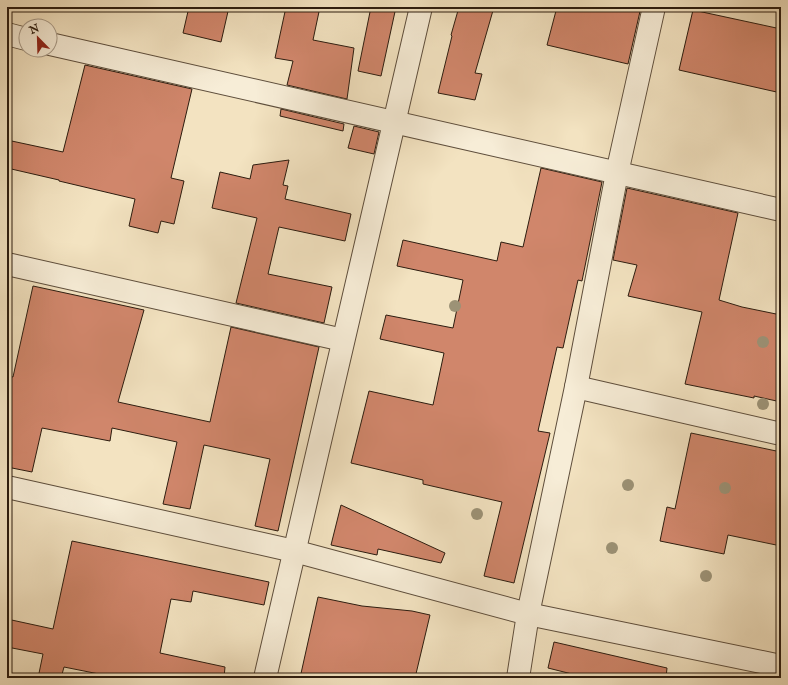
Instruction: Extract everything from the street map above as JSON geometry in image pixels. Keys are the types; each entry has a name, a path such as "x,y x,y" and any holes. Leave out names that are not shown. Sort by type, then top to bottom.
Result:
{"street":[{"path":"265,678 421,7"},
{"path":"518,678 528,614 576,387 617,173 654,7"},
{"path":"7,34 18,37"},
{"path":"58,46 781,210"},
{"path":"7,264 344,340"},
{"path":"576,387 781,434"},
{"path":"7,487 294,552 528,614 781,666"}],"building":[{"path":"189,7 229,7 221,42 183,33"},
{"path":"286,7 320,7 313,40 354,48 347,99 287,85 293,61 275,58"},
{"path":"371,7 396,7 381,76 358,71"},
{"path":"459,7 494,7 475,73 482,74 475,100 438,93"},
{"path":"557,7 641,7 628,64 547,45"},
{"path":"693,10 781,29 781,93 679,70"},
{"path":"85,65 192,89 171,178 184,181 174,224 161,221 158,233 129,226 135,199 7,168 7,140 63,152"},
{"path":"281,109 344,124 343,131 280,116"},
{"path":"354,126 379,132 374,154 348,148"},
{"path":"289,160 283,185 288,186 285,199 351,214 345,241 279,227 268,274 332,287 324,323 236,303 257,218 212,208 220,172 250,179 253,165"},
{"path":"541,168 602,182 582,281 578,280 563,348 557,347 538,431 550,433 514,583 484,576 502,502 423,484 423,480 351,463 369,391 433,405 444,353 380,339 386,315 453,328 463,280 397,266 403,240 497,261 501,242 523,247"},
{"path":"627,188 738,213 719,300 742,307 781,315 781,402 685,384 702,312 628,296 637,265 613,260"},
{"path":"33,286 144,310 118,402 210,422 231,327 319,347 278,531 255,526 270,459 204,445 190,509 163,504 177,442 112,428 110,441 42,428 32,472 7,467 7,376 13,377"},
{"path":"691,433 781,452 781,546 728,535 724,554 660,541 667,507 675,509"},
{"path":"341,505 445,553 441,563 378,549 377,555 331,545"},
{"path":"72,541 269,582 264,605 193,591 191,602 171,599 160,653 225,667 224,678 119,678 64,667 61,678 38,678 43,654 7,647 7,619 53,629"},
{"path":"318,597 362,606 412,611 430,615 415,678 300,678"},
{"path":"554,642 667,668 666,678 588,678 548,668"}]}
